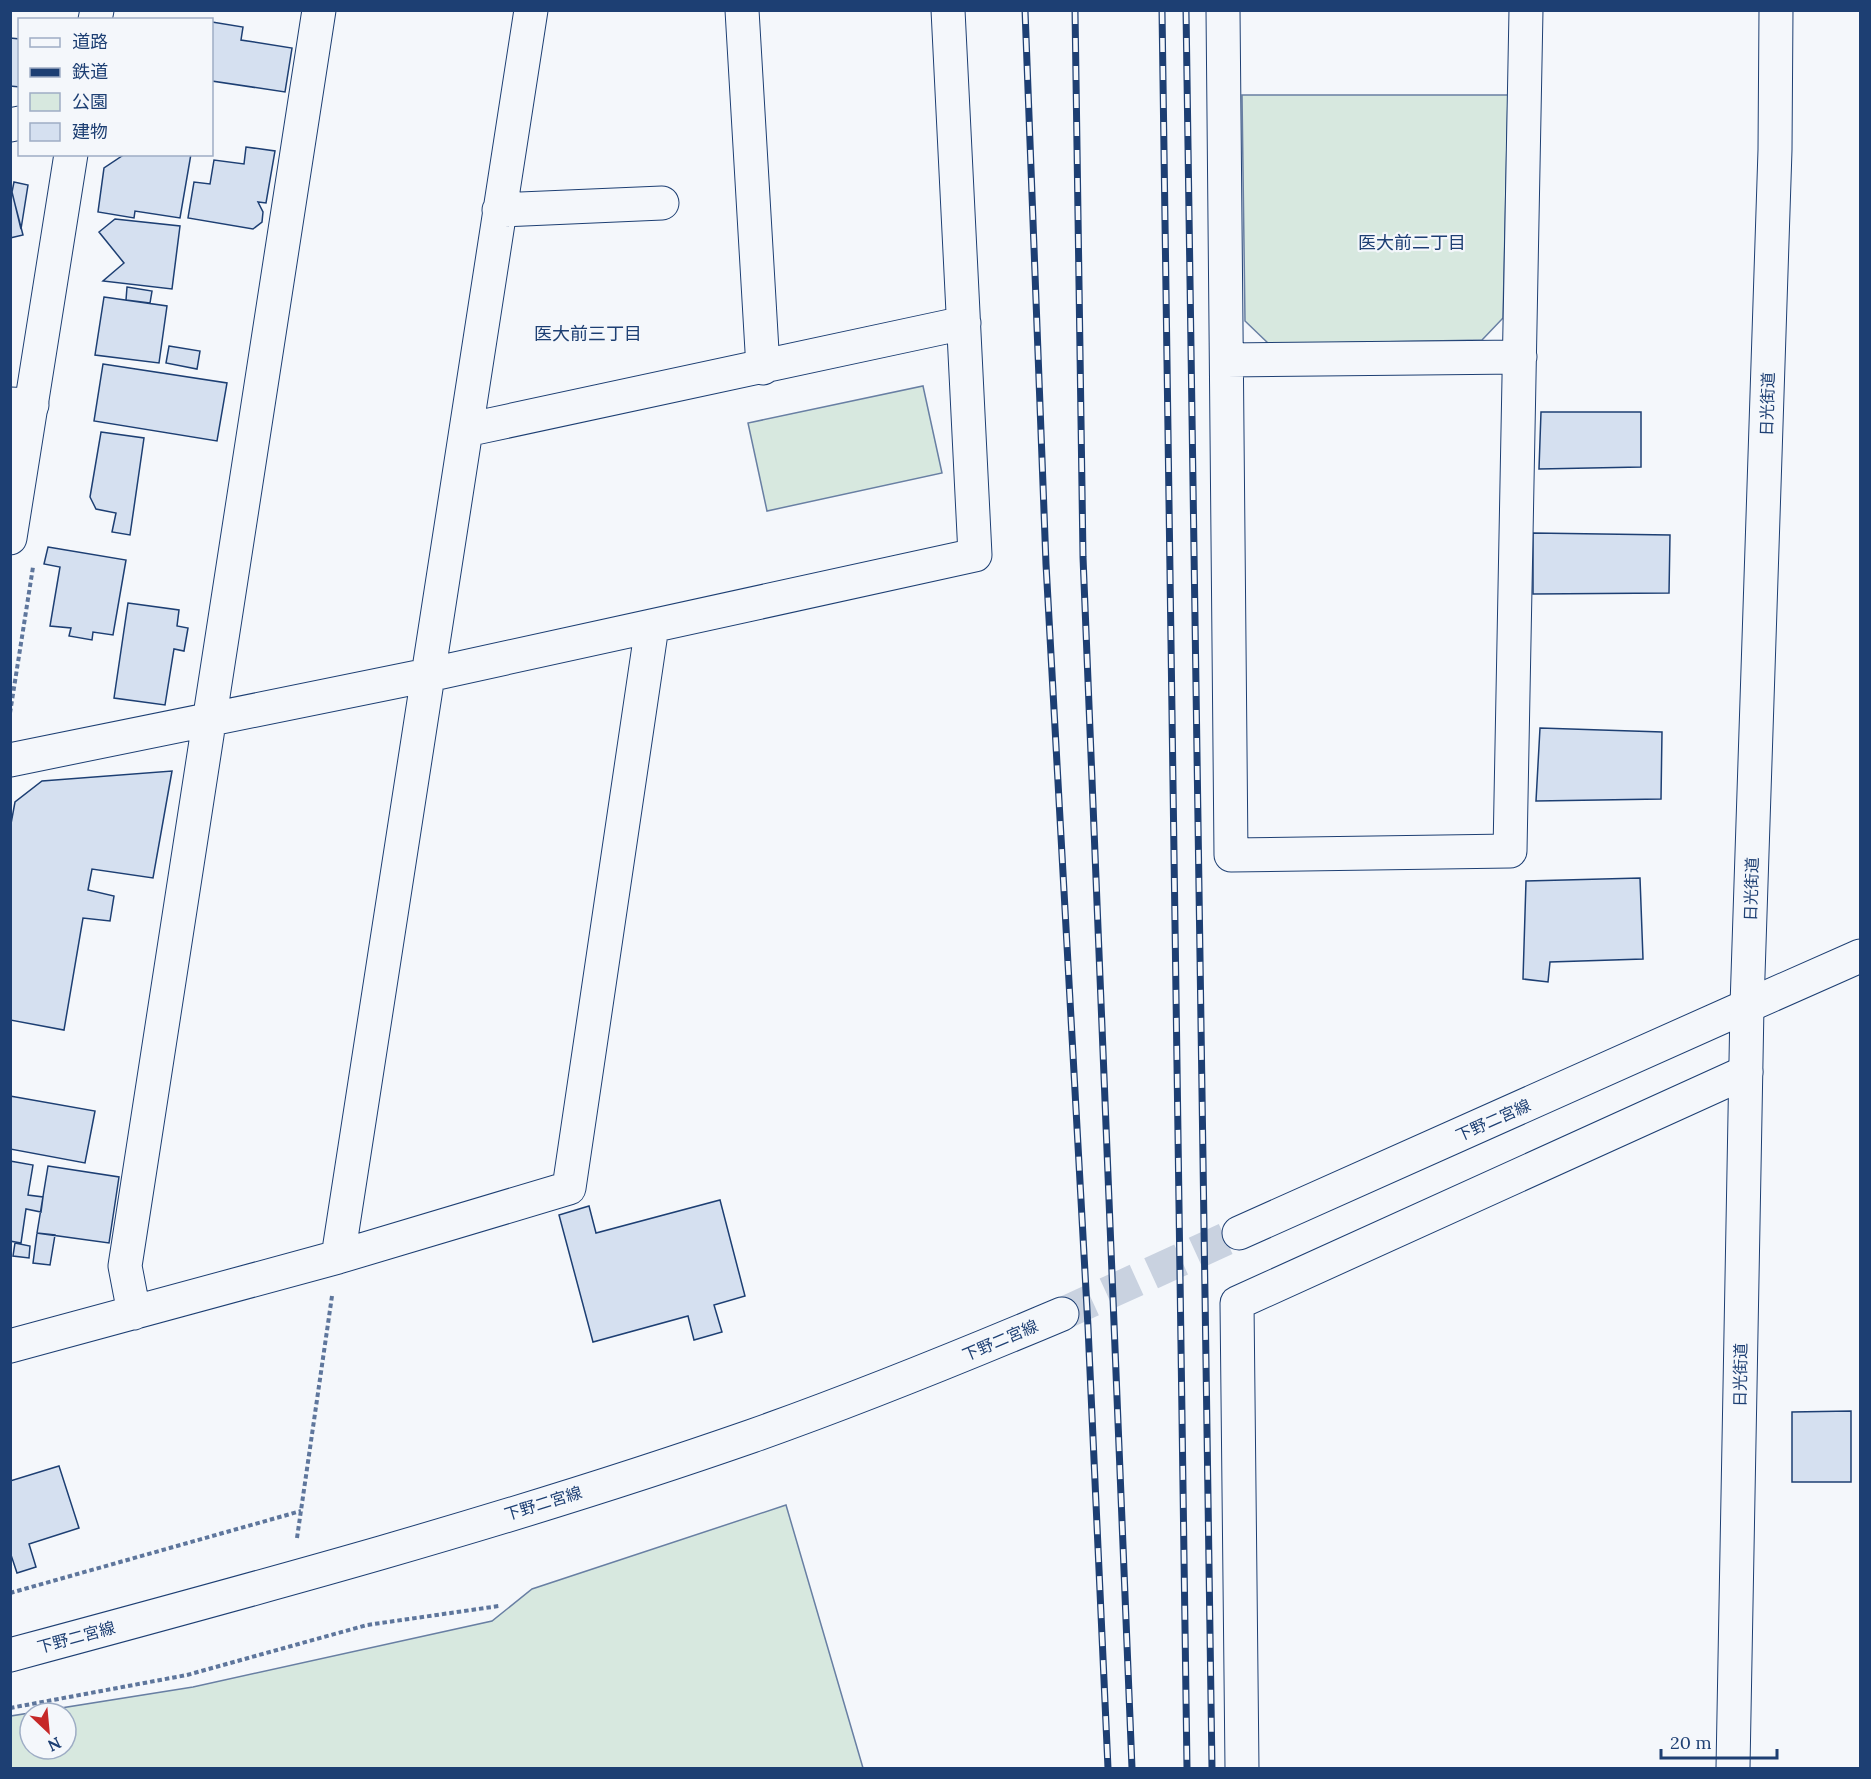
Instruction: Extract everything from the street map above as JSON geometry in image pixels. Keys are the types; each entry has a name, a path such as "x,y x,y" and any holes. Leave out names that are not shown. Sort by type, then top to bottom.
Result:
{"main road":[{"path":"134,1313 125,1266 320,10"},
{"path":"338,1257 531,10"},
{"path":"742,10 763,368"},
{"path":"10,760 428,675 975,555 948,10"},
{"path":"1223,10 1232,855 1510,851 1526,10"},
{"name":"日光街道","path":"1733,1768 1746,1072 1775,150 1776,10"},
{"path":"10,538 21,405 71,156"},
{"path":"499,210 662,203"},
{"path":"466,430 964,323"},
{"path":"1227,360 1520,357"},
{"path":"10,1347 338,1257 569,1188 652,626"},
{"name":"下野二宮線","path":"1239,1233 1860,956"},
{"path":"1242,1768 1237,1303 1746,1072"},
{"name":"下野二宮線","path":"10,1655 291,1580 533,1507 751,1436 901,1381 1062,1314"}],"path":[{"path":"291,1580 338,1257"},
{"path":"10,1593 301,1511"},
{"path":"10,1708 187,1675 367,1626 499,1606"}],"green space":[{"path":"1242,95 1508,95 1503,318 1482,340 1269,344 1245,321"},
{"path":"923,386 942,473 767,511 748,423"},
{"path":"786,1505 863,1768 11,1768 11,1716 18,1715 18,1761 78,1761 78,1705 193,1687 492,1621 532,1589"}],"building":[{"path":"213,22 243,27 241,40 292,48 285,92 213,81"},
{"path":"10,38 18,39 18,87 10,86"},
{"path":"246,147 275,151 266,203 258,202 263,212 262,222 253,229 188,218 194,182 210,184 214,160 244,164"},
{"path":"122,156 191,156 180,218 135,211 134,218 98,212 104,168"},
{"path":"14,182 28,185 21,229 12,192"},
{"path":"10,185 23,235 10,238"},
{"path":"115,219 180,226 172,289 103,281 124,263 99,232"},
{"path":"127,287 152,291 150,303 126,300"},
{"path":"104,297 167,306 159,363 95,355"},
{"path":"169,346 200,351 197,369 166,363"},
{"path":"103,364 227,383 217,441 94,421"},
{"path":"1541,412 1641,412 1641,467 1539,469"},
{"path":"101,432 144,438 130,535 112,532 116,513 96,509 90,497"},
{"path":"1533,533 1670,535 1669,593 1533,594"},
{"path":"48,547 126,560 113,635 93,632 92,640 69,636 71,628 50,626 60,567 44,564"},
{"path":"128,603 179,610 177,626 188,628 184,651 174,649 165,705 114,698"},
{"path":"1540,728 1662,732 1661,799 1536,801"},
{"path":"172,771 153,878 92,869 88,890 114,896 110,921 83,918 64,1030 10,1020 10,829 15,802 42,781"},
{"path":"1640,878 1643,959 1550,962 1548,982 1523,979 1526,881"},
{"path":"10,1096 95,1111 85,1163 10,1149"},
{"path":"10,1161 33,1165 28,1195 43,1197 41,1212 26,1209 21,1243 10,1241"},
{"path":"48,1166 119,1177 109,1243 37,1233"},
{"path":"720,1200 745,1296 714,1305 722,1332 694,1340 688,1316 593,1342 559,1215 589,1206 596,1233"},
{"path":"37,1233 55,1235 50,1265 33,1263"},
{"path":"15,1243 30,1246 29,1258 13,1256"},
{"path":"1851,1411 1851,1482 1792,1482 1792,1412"},
{"path":"59,1466 79,1528 29,1544 36,1567 17,1573 10,1552 10,1481"}],"tunnel":[{"path":"1062,1314 1239,1233"}],"railway":[{"path":"1025,10 1046,564 1088,1327 1108,1768"},
{"path":"1075,10 1083,557 1132,1768"},
{"path":"1162,10 1187,1768"},
{"path":"1186,10 1212,1768"}],"district":[{"name":"医大前二丁目","path":"1412,242"},
{"name":"医大前三丁目","path":"588,333"}]}
